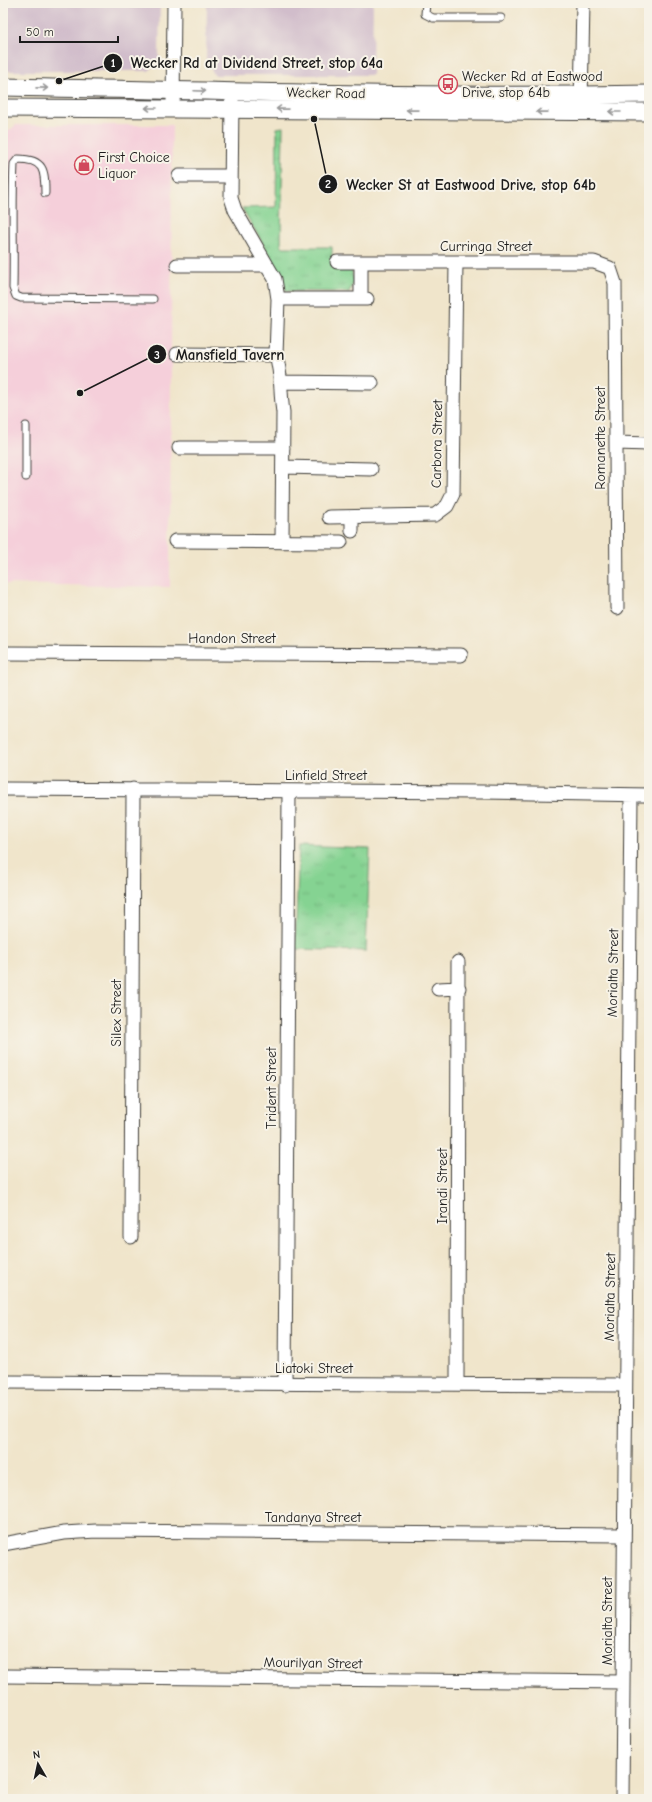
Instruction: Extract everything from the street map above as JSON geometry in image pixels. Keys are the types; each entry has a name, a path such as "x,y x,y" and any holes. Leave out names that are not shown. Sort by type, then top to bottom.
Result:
{"street":[{"path":"174,3 174,108"},
{"path":"581,104 583,3"},
{"name":"Wecker Road","path":"3,87 174,91 232,101"},
{"name":"Wecker Road","path":"581,104 649,94"},
{"path":"232,101 230,176 231,198 235,210 275,279 278,299 276,355 279,364 283,412 282,542"},
{"name":"Wecker Road","path":"3,108 174,108 232,101 581,104 649,112"},
{"path":"179,176 230,176"},
{"name":"Curringa Street","path":"337,262 594,262 610,268"},
{"name":"Carbora Street","path":"329,517 435,515 447,506 453,494 456,262"},
{"path":"278,299 364,295 362,263"},
{"path":"177,265 267,265"},
{"name":"Romanette Street","path":"610,268 615,283 617,608"},
{"path":"177,354 276,355"},
{"path":"280,382 372,383"},
{"path":"616,443 649,444"},
{"path":"179,448 283,448"},
{"path":"283,467 371,469"},
{"path":"352,517 352,531"},
{"path":"175,541 341,542"},
{"name":"Handon Street","path":"3,653 461,655"},
{"name":"Linfield Street","path":"3,789 475,792 649,795"},
{"name":"Silex Street","path":"130,1237 133,789"},
{"name":"Trident Street","path":"285,1385 289,791"},
{"name":"Morialta Street","path":"622,1799 631,795"},
{"name":"Irandi Street","path":"457,1383 458,962"},
{"path":"438,989 458,988"},
{"name":"Liatoki Street","path":"3,1382 285,1385 457,1383 625,1385"},
{"name":"Tandanya Street","path":"3,1544 64,1533 96,1531 624,1535"},
{"name":"Mourilyan Street","path":"3,1676 623,1682"}],"lane":[{"path":"426,3 425,14 433,18 501,18"},
{"path":"45,193 45,174 39,165 30,159 18,159 14,164 12,202 14,223 13,288 16,296 21,298 153,299"},
{"path":"26,426 26,477"}],"shaded area":[{"path":"3,3 160,3 159,58 149,71 3,71"},
{"path":"207,3 373,3 372,75 214,75 206,59"},
{"path":"16,125 172,125 170,587 3,584 3,135"}],"green space":[{"path":"283,127 281,247 332,247 332,268 348,268 352,271 354,282 349,292 286,291 283,278 242,208 276,207 277,128"},
{"path":"299,846 370,849 366,951 295,949"}],"place":[{"name":"Wecker Rd at Dividend Street, stop 64a","path":"59,81"},
{"name":"Wecker Rd at Eastwood Drive, stop 64b","path":"448,84"},
{"name":"Wecker St at Eastwood Drive, stop 64b","path":"314,119"},
{"name":"First Choice Liquor","path":"84,165"},
{"name":"Mansfield Tavern","path":"80,393"}]}
